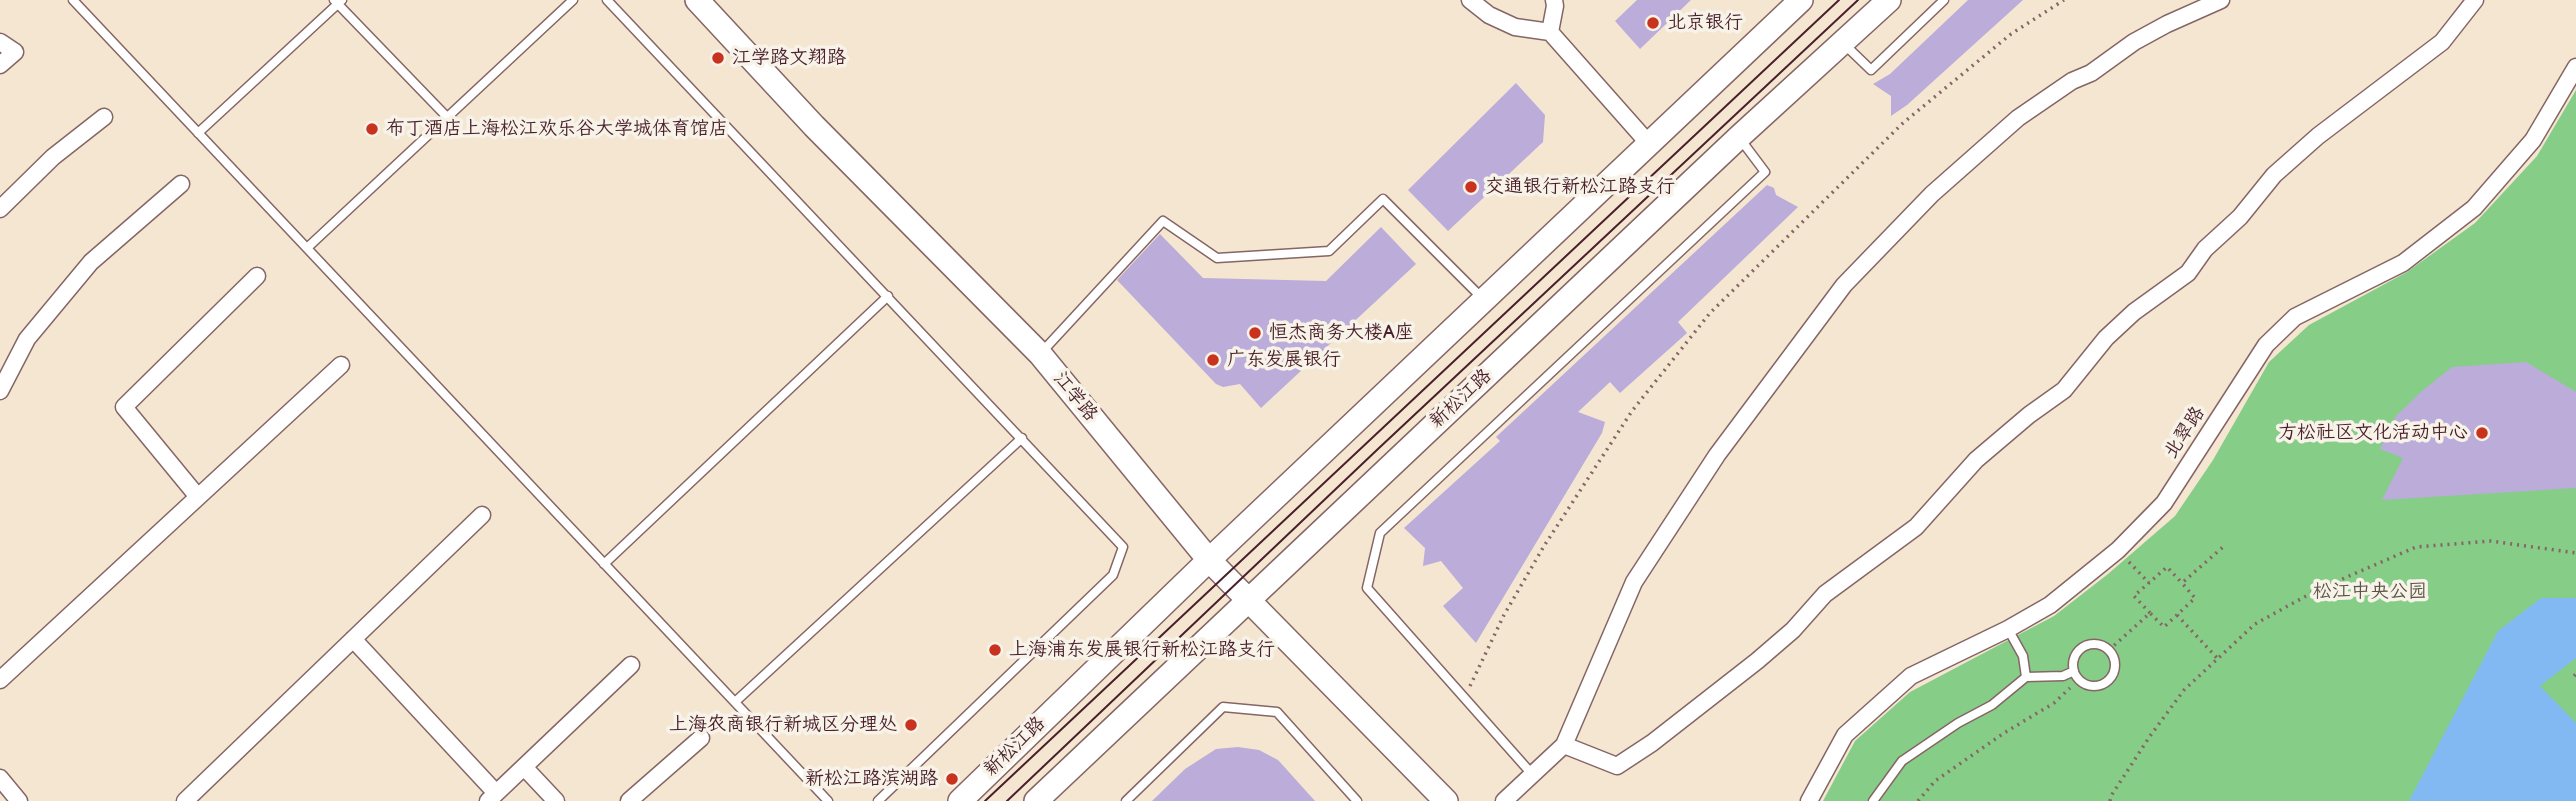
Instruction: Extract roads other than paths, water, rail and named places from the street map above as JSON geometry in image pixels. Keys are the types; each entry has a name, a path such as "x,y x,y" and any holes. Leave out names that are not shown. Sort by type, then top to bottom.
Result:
{"main road":[{"name":"江学路","path":"698,0 814,126 1040,354 1209,560 1446,801"},
{"name":"新松江路","path":"960,801 1209,560 1801,0"},
{"name":"新松江路","path":"1036,801 1739,137 1889,0"}],"street":[{"path":"1470,0 1489,15 1516,27 1550,32 1650,145"},
{"path":"1550,32 1554,0"},
{"path":"1504,801 1564,745 1634,582 1717,455 1844,285 1932,194 2018,118 2134,43 2167,24 2221,0"},
{"path":"1564,745 1617,766 1652,743 1748,668 1793,630 1825,594 1916,527 1976,460 2029,415 2064,390 2106,338 2134,312 2188,273 2205,249 2240,217 2274,175 2318,136 2442,42 2475,0"},
{"path":"0,42 15,52 0,65"},
{"name":"北翠路","path":"1809,801 1845,735 1911,676 2008,629 2050,605 2118,550 2164,503 2266,345 2295,317 2403,262 2474,208 2533,140 2576,67"},
{"path":"0,209 53,157 104,117"},
{"path":"0,391 27,339 91,262 181,184"},
{"path":"198,497 124,407 257,276"},
{"path":"0,680 341,365"},
{"path":"185,801 482,515"},
{"path":"353,639 492,797 631,665"},
{"path":"629,801 701,738"},
{"path":"524,767 556,801"},
{"path":"0,778 19,801"}],"lane":[{"path":"73,0 828,801"},
{"path":"307,248 573,0"},
{"path":"607,0 1123,547 1113,575 878,801"},
{"path":"1843,42 1871,70 1944,0"},
{"path":"198,133 338,1 447,117"},
{"path":"1531,774 1367,588 1380,533 1765,172 1739,137"},
{"path":"1040,354 1163,221 1217,258 1328,251 1383,200 1485,300"},
{"path":"604,564 888,296"},
{"path":"735,702 1022,438"},
{"path":"2008,629 2023,656 2025,677"},
{"path":"2097,644 2109,650 2115,661 2113,674 2104,684 2091,686 2079,680 2074,671 2075,657 2083,647 2097,644"},
{"path":"1873,801 1902,761 1958,723 1992,705 2025,677 2063,676 2074,671"},
{"path":"1126,801 1223,707 1277,712 1357,801"}],"water":[{"path":"2541,598 2576,598 2576,658 2540,686 2576,723 2576,801 2409,801 2498,631"}],"tram line":[{"path":"985,801 1839,0"},
{"path":"1007,801 1858,0"}],"place":[{"name":"北京银行","path":"1653,23"},
{"name":"江学路文翔路","path":"718,58"},
{"name":"布丁酒店上海松江欢乐谷大学城体育馆店","path":"372,129"},
{"name":"交通银行新松江路支行","path":"1471,187"},
{"name":"恒杰商务大楼A座","path":"1255,333"},
{"name":"广东发展银行","path":"1213,360"},
{"name":"方松社区文化活动中心","path":"2482,433"},
{"name":"上海浦东发展银行新松江路支行","path":"995,650"},
{"name":"上海农商银行新城区分理处","path":"911,725"},
{"name":"新松江路滨湖路","path":"952,779"}],"park label":[{"name":"松江中央公园","path":"2370,592"}]}
